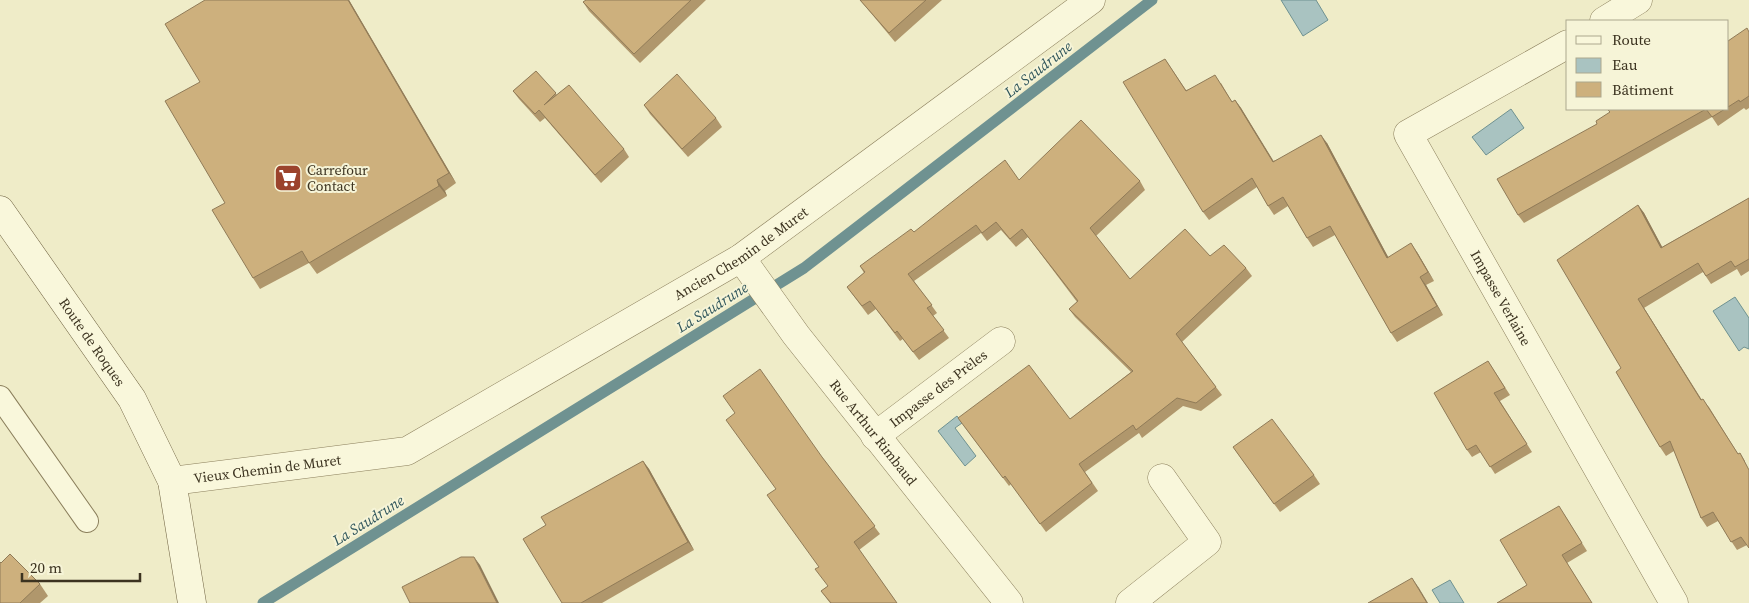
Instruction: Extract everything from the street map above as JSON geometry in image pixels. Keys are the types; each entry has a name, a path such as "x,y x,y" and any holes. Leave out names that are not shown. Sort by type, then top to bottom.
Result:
{"street":[{"name":"Ancien Chemin de Muret","path":"362,457 407,451 740,258 1091,0"},
{"path":"1606,20 1638,0"},
{"name":"Impasse Verlaine","path":"1559,49 1408,134 1674,603"},
{"name":"Route de Roques","path":"1,212 132,399 172,480 192,603"},
{"name":"Rue Arthur Rimbaud","path":"740,258 796,335 1009,603"},
{"name":"Impasse des Prèles","path":"875,436 1001,341"},
{"name":"Vieux Chemin de Muret","path":"172,480 362,457"},
{"path":"1130,603 1208,542 1162,478"}],"lane":[{"path":"0,397 87,521"}],"water":[{"path":"1281,0 1316,0 1328,20 1303,36"},
{"path":"1511,109 1524,128 1486,155 1472,137"},
{"path":"1735,297 1749,318 1749,349 1744,347 1739,351 1713,311"},
{"path":"957,416 962,423 955,428 976,456 965,466 938,431"},
{"path":"1450,580 1464,603 1440,603 1432,590"}],"building":[{"path":"205,0 348,0 449,173 437,180 439,186 309,263 302,251 253,278 212,210 225,203 165,101 200,82 165,24"},
{"path":"586,0 691,0 634,54 583,2"},
{"path":"860,0 926,0 889,33"},
{"path":"1747,28 1749,32 1749,96 1729,106 1729,40"},
{"path":"1165,59 1186,91 1215,75 1232,102 1235,100 1273,162 1321,135 1387,258 1411,243 1428,272 1420,277 1437,306 1391,333 1330,226 1307,238 1283,197 1268,206 1252,178 1203,212 1123,82"},
{"path":"536,71 556,93 544,105 569,85 624,149 595,175 539,110 535,114 513,91"},
{"path":"677,74 716,118 682,149 644,105"},
{"path":"1608,110 1704,110 1518,215 1497,179 1597,124 1596,121 1610,112"},
{"path":"1707,110 1723,110 1712,117"},
{"path":"1081,120 1140,181 1090,228 1130,279 1185,229 1210,256 1224,245 1246,268 1176,334 1216,387 1196,403 1177,398 1136,430 1133,425 1079,464 1092,483 1040,524 1005,476 1003,478 958,418 1029,365 1070,419 1133,371 1069,309 1078,301 1022,229 1010,239 996,222 982,233 976,225 908,274 932,305 927,308 944,330 913,352 897,331 895,333 870,301 862,306 847,287 865,272 860,266 911,229 914,232 1005,160 1019,180"},
{"path":"1749,198 1749,259 1735,267 1731,261 1706,276 1698,263 1638,299 1701,400 1703,399 1738,454 1740,453 1749,470 1749,548 1741,537 1731,542 1713,512 1701,518 1670,441 1660,447 1616,372 1621,368 1557,260 1638,205 1661,248"},
{"path":"1488,361 1505,388 1494,393 1527,444 1490,467 1476,445 1467,450 1434,393"},
{"path":"760,369 822,457 875,526 854,542 897,603 831,603 821,591 828,586 815,569 819,567 767,495 776,489 726,420 735,413 723,396"},
{"path":"1272,419 1314,475 1274,504 1233,447"},
{"path":"643,461 688,542 581,603 562,603 523,539 546,525 541,517"},
{"path":"1559,506 1582,543 1562,555 1592,603 1497,603 1527,585 1500,540"},
{"path":"10,554 40,584 20,603 0,603 0,562"},
{"path":"461,557 474,557 497,603 410,603 402,587"},
{"path":"1412,578 1427,603 1368,603"}],"waterway":[{"name":"La Saudrune","path":"263,603 804,268 1152,0"}],"place":[{"name":"Carrefour Contact","path":"288,178"}]}
